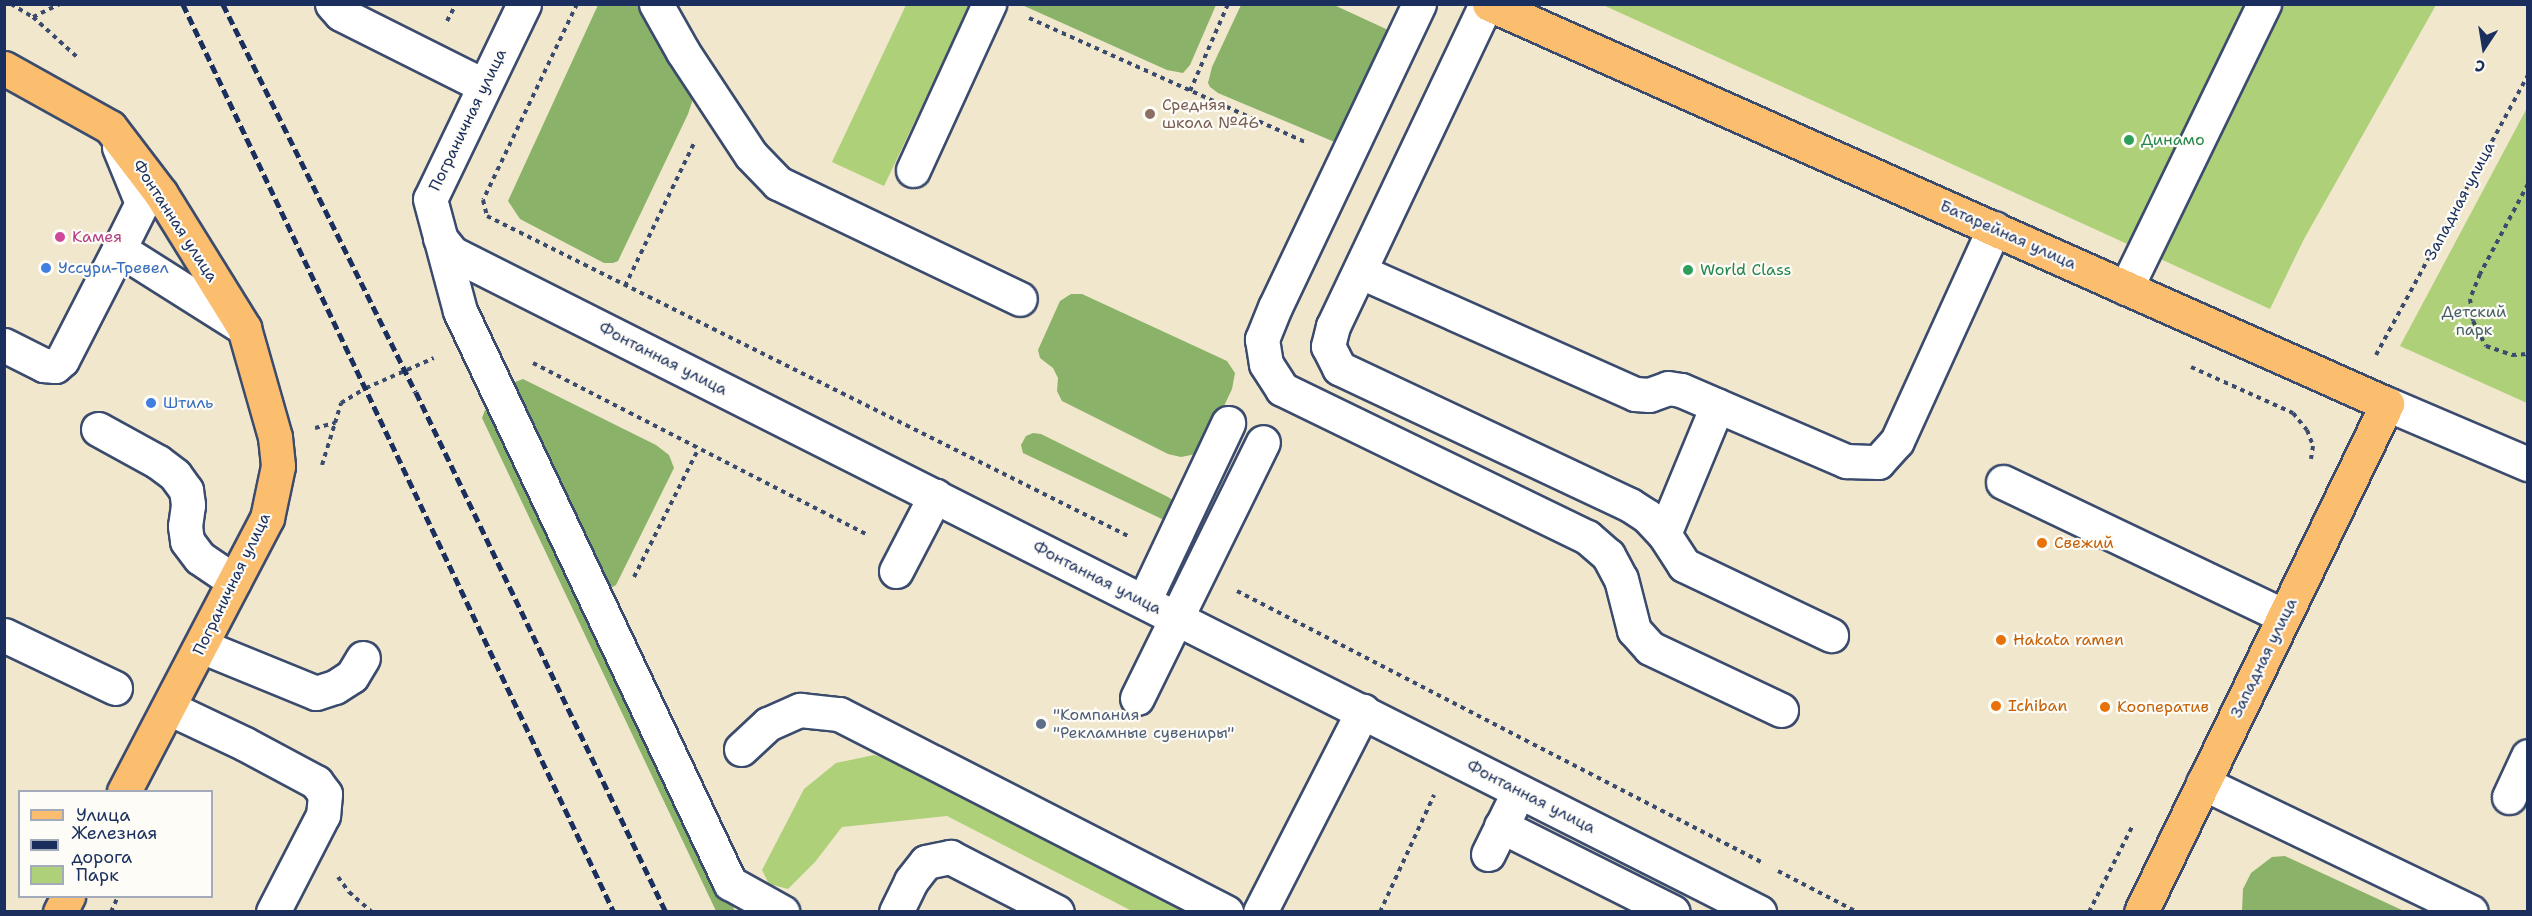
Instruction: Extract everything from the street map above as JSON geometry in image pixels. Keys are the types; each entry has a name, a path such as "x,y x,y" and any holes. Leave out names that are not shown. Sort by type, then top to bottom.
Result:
{"main road":[{"name":"Батарейная улица","path":"1487,4 2388,404"},
{"name":"Фонтанная улица","path":"4,68 110,127 161,194 244,328"},
{"name":"Пограничная улица","path":"125,790 267,518 278,466 275,437 244,328"},
{"name":"Западная улица","path":"2141,912 2388,404"},
{"path":"60,912 67,898"}],"street":[{"path":"332,4 341,14 483,85"},
{"name":"Пограничная улица","path":"524,4 430,199 460,311 730,883 782,912"},
{"path":"656,4 684,52 751,155 778,183 1020,299"},
{"path":"913,170 989,4"},
{"path":"1419,4 1262,339 1266,364 1282,388 1587,537 1608,555 1621,579 1634,630 1650,648 1781,710"},
{"path":"1487,4 1333,326 1328,346 1338,368 1630,505 1647,516 1664,534 1684,565 1831,635"},
{"path":"2126,288 2264,4"},
{"path":"4,345 44,365 54,366 62,360 142,203 110,127"},
{"path":"1360,272 1635,394 1649,395 1668,388 1681,390 1846,461 1878,462 1897,441 1994,228"},
{"name":"Фонтанная улица","path":"440,238 452,253 1759,912"},
{"path":"119,249 244,328"},
{"name":"Батарейная улица","path":"2388,404 2528,464"},
{"path":"1664,534 1716,406"},
{"path":"1144,601 1228,423"},
{"path":"98,429 158,462 175,475 186,490 189,505 185,526 187,541 200,558 234,581"},
{"path":"1137,698 1263,442"},
{"path":"2003,482 2284,616"},
{"path":"900,562 935,496"},
{"path":"4,635 115,688"},
{"path":"201,646 316,693 335,687 352,676 363,658"},
{"path":"169,708 245,744 316,782 325,794 323,815 273,912"},
{"path":"741,749 768,724 800,710 839,714 1226,912"},
{"path":"1260,912 1341,773 1363,711"},
{"path":"2509,797 2528,756"},
{"path":"2204,783 2461,898"},
{"path":"1519,790 1495,840 1673,912"},
{"path":"896,912 911,881 926,862 950,858 1057,912"}],"path":[{"path":"11,4 33,17 86,65"},
{"path":"33,17 60,4"},
{"path":"577,4 483,200 487,216 1166,555"},
{"path":"1190,91 1228,4"},
{"path":"1021,14 1346,161"},
{"name":"Западная улица","path":"2358,390 2528,75"},
{"path":"625,286 674,182"},
{"path":"2528,184 2480,274 2470,299 2473,321 2486,346 2512,355 2528,354"},
{"path":"275,437 335,423 341,403 366,388 474,343 495,344 900,562"},
{"path":"2187,365 2293,413 2307,430 2313,446 2310,462"},
{"path":"609,626 697,452"},
{"path":"1199,572 1857,912"},
{"path":"1380,912 1439,785"},
{"path":"2089,912 2136,817"},
{"path":"111,912 118,898"}],"green space":[{"path":"598,5 641,5 691,89 692,102 618,261 613,263 604,263 520,219 508,201"},
{"path":"906,5 970,5 884,186 832,162"},
{"path":"1022,5 1216,5 1190,65 1183,73 1167,70"},
{"path":"1241,5 1334,5 1386,29 1389,34 1337,143 1218,93 1210,87 1208,83 1212,67"},
{"name":"Динамо","path":"1603,5 2436,5 2304,239 2270,309"},
{"name":"Детский парк","path":"2527,108 2527,403 2400,346"},
{"path":"1071,294 1082,294 1227,361 1235,373 1232,389 1206,444 1196,454 1181,457 1168,454 1062,401 1057,391 1058,378 1053,368 1040,358 1038,350 1060,301"},
{"path":"523,379 656,445 669,455 674,468 616,585 609,589 513,387 515,382"},
{"path":"485,410 495,413 735,911 716,911 482,418"},
{"path":"1033,433 1041,434 1168,497 1174,501 1164,520 1023,453 1021,445 1026,436"},
{"path":"874,755 906,765 1191,911 1132,911 947,816 842,827 815,862 788,889 769,884 762,870 804,789 836,763"},
{"path":"2285,856 2404,911 2242,911 2243,889 2251,873 2272,857"}],"railway":[{"path":"183,4 614,912"},
{"path":"223,4 416,392 666,912"}],"place":[{"name":"Средняя школа №46","path":"1150,114"},
{"name":"Динамо","path":"2129,140"},
{"name":"Камея","path":"60,237"},
{"name":"Уссури-Тревел","path":"46,268"},
{"name":"World Class","path":"1688,270"},
{"name":"Штиль","path":"151,403"},
{"name":"Свежий","path":"2042,543"},
{"name":"Hakata ramen","path":"2001,640"},
{"name":"Ichiban","path":"1996,706"},
{"name":"Кооператив","path":"2105,707"},
{"name":"\"Компания \"Рекламные сувениры\"","path":"1041,724"}]}
